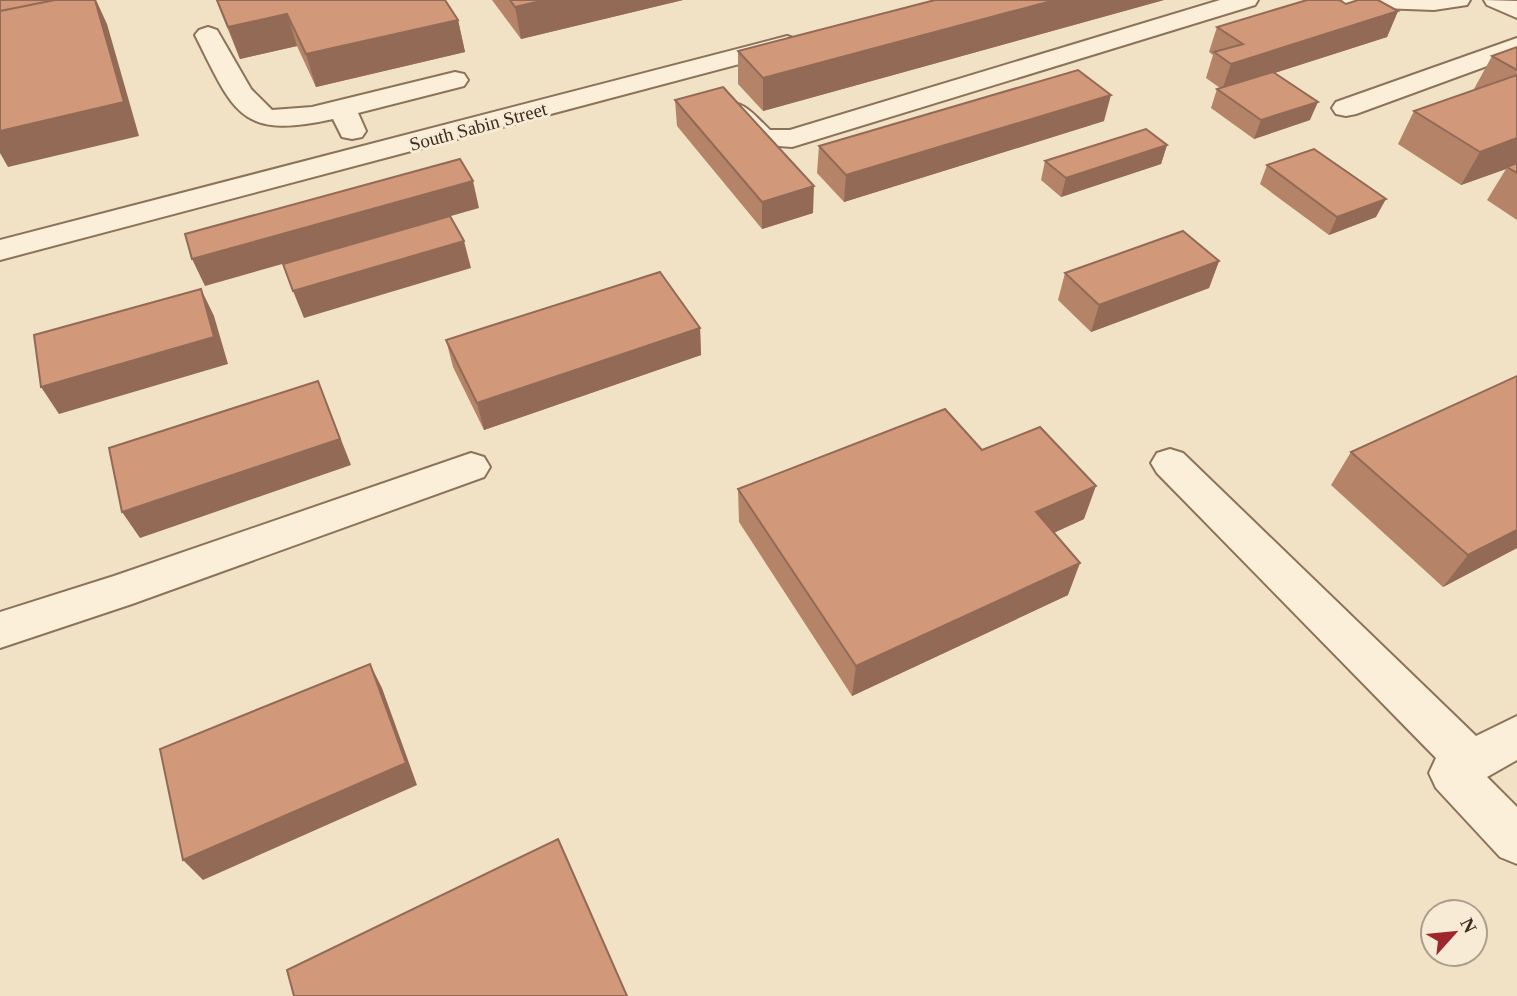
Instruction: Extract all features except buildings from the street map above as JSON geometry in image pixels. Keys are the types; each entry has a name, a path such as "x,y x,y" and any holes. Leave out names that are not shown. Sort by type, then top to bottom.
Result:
{"street":[{"path":"691,69 756,134 771,140 792,139 1245,0"},
{"path":"1354,0 1434,4 1458,0"},
{"path":"208,35 239,92 260,116 282,119 342,109 455,80"},
{"name":"South Sabin Street","path":"0,250 810,38"},
{"path":"1346,108 1517,46"},
{"path":"342,109 363,156"},
{"path":"1170,463 1462,767 1517,841"},
{"path":"0,630 117,592 471,467"},
{"path":"1462,767 1517,736"}]}
